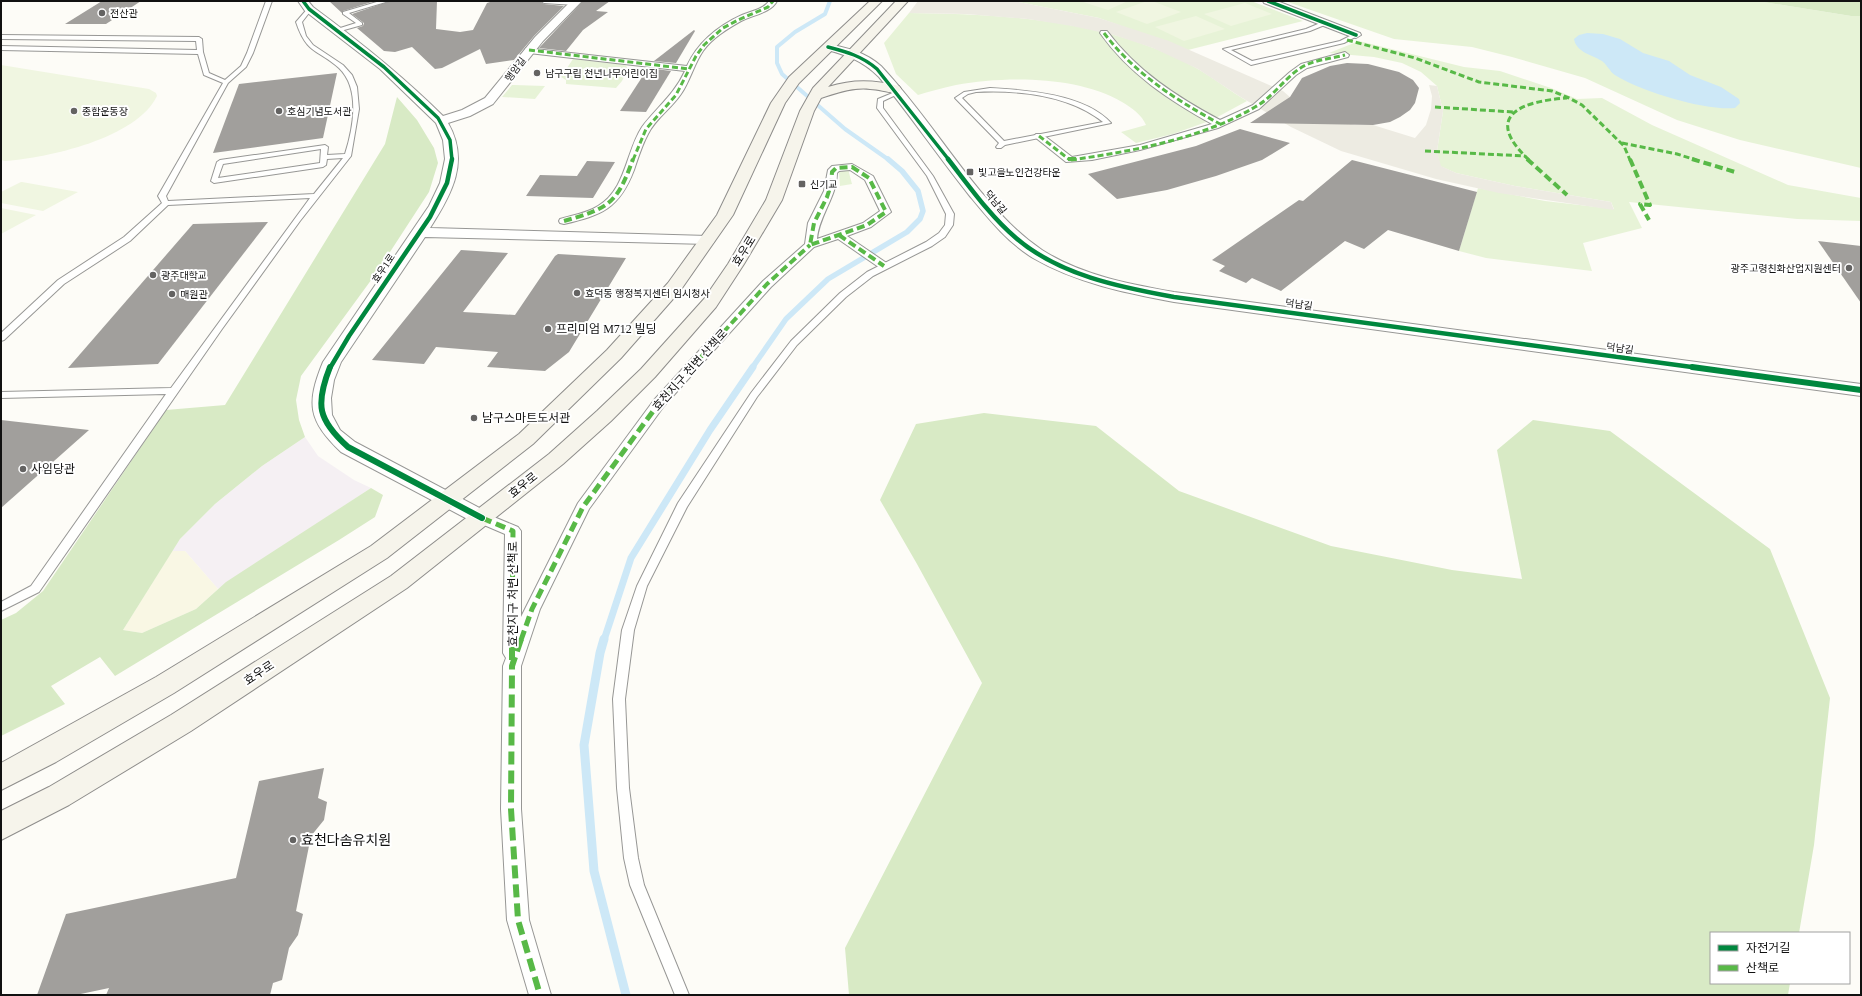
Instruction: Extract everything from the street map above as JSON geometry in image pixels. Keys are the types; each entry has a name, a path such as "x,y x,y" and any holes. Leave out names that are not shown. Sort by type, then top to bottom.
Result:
{"main road":[{"path":"1,777 166,685 379,552 526,439 614,354 653,312 708,240 725,215 738,191 778,104 794,80 876,1"},
{"name":"효우로","path":"1,826 59,796 174,727 399,582 556,459 604,416 648,373 710,303 740,259 774,200 807,111 815,96 832,74 902,1"},
{"path":"815,96 843,86 859,83 878,84 895,91"}],"street":[{"path":"564,221 596,211 606,206 613,199 622,184 642,135 650,123 670,103 681,88 700,50 718,32 751,14 768,7 773,1"},
{"path":"1268,1 1356,35"},
{"name":"행암길","path":"441,121 466,113 488,101 529,50 576,2"},
{"name":"효우1로","path":"306,5 388,69 441,121 451,140 452,151 451,171 444,191 420,232 332,362 323,384 320,411 332,432 348,447 482,518"},
{"path":"1104,33 1113,47 1128,62 1157,86 1185,105 1220,124"},
{"name":"덕남길","path":"828,47 852,53 865,59 873,65 1005,229 1023,244 1040,255 1065,268 1090,278 1128,288 1174,297 1861,390"},
{"path":"529,50 689,70"},
{"path":"1039,136 1070,160 1095,157 1164,141 1220,124 1256,106 1305,66 1345,55"},
{"name":"효천지구 천변 산책로","path":"512,666 532,609 583,507 658,403 767,284 810,245 868,225 886,212 869,178 852,167 836,168 832,172 832,184 822,209 814,221 810,245"},
{"path":"420,232 708,240"},
{"path":"839,235 880,263"},
{"name":"효천지구 처변 산책로","path":"482,518 513,531 512,666"},
{"path":"512,666 511,809 518,920 540,995"}],"lane":[{"path":"166,203 162,196 226,82 243,67 250,53 269,1"},
{"path":"337,30 360,24 345,13 386,1"},
{"path":"544,1 576,2"},
{"path":"1,607 35,589 172,391 315,196 348,156 356,106 355,85 352,77 341,66 308,44 301,32 299,22 306,5"},
{"path":"1325,23 1308,30 1226,49 1251,63 1342,42 1356,35"},
{"path":"1,36 199,39 200,52 206,74 226,82"},
{"path":"1,48 200,52"},
{"path":"682,995 638,885 631,858 622,788 619,699 628,630 642,586 682,506 754,395 800,338 843,295 870,274 880,263 916,252 942,235 949,225 950,214 930,176 880,108 880,100 895,91"},
{"path":"983,91 1035,94 1060,99 1078,105 1096,113 1108,123 1039,136 1001,145 958,98 966,93 983,91"},
{"path":"326,147 324,157 323,165 214,181 220,162 326,147"},
{"path":"324,157 348,156"},
{"path":"1,338 61,282 127,239 166,203 315,196"},
{"path":"1,395 172,391"}],"shaded area":[{"path":"918,1 1014,1 1099,18 1169,41 1283,91 1307,112 1355,125 1373,125 1415,138 1426,125 1431,109 1432,96 1429,85 1437,86 1443,111 1437,151 1441,166 1456,173 1515,186 1611,202 1614,210 1499,193 1436,179 1341,151 1291,127 1239,96 1198,69 1153,48 1114,35 1028,19 966,14 909,13"},
{"path":"305,437 318,456 354,480 371,488 218,589 185,551 172,551 180,539 215,504 262,466"},
{"path":"172,551 185,551 218,589 196,609 142,633 123,630"}],"green space":[{"path":"1014,1 1251,1 1303,21 1188,50 1099,18"},
{"path":"1080,1 1128,1 1108,10"},
{"path":"1147,1 1152,1 1181,12 1147,24 1116,12"},
{"path":"1285,1 1757,1 1851,16 1861,16 1861,168 1740,140 1677,120 1585,78 1472,47 1394,39"},
{"path":"1757,1 1861,1 1861,16 1851,16"},
{"path":"1245,3 1272,14 1231,26 1204,14"},
{"path":"909,13 983,15 1021,18 1094,30 1130,40 1165,53 1198,69 1247,101 1212,120 1173,134 1136,143 1121,132 1146,125 1139,115 1122,102 1104,93 1085,87 1041,80 997,80 956,85 918,95 896,74 884,43"},
{"path":"1196,16 1225,29 1184,41 1155,27"},
{"path":"1359,41 1464,67 1500,71 1551,88 1577,99 1602,98 1652,125 1788,185 1861,198 1861,221 1797,219 1629,202 1642,228 1583,243 1592,271 1486,258 1459,251 1478,188 1545,201 1614,209 1611,202 1515,186 1456,173 1440,166 1437,151 1443,111 1437,86 1421,72 1402,63 1374,57 1329,53"},
{"path":"573,59 625,65 628,68 622,81 616,88 566,84 566,80 561,77"},
{"name":"종합운동장","path":"1,65 149,89 156,93 157,96 146,111 131,123 90,143 44,155 5,161 1,160"},
{"path":"512,85 545,86 535,99 502,97"},
{"path":"397,97 417,120 434,148 438,163 429,192 377,272 301,376 296,400 299,420 305,437 262,466 215,504 180,539 123,630 142,633 196,609 226,582 371,488 383,495 375,517 115,676 100,657 51,686 65,704 1,736 1,620 16,613 43,591 166,410 225,405 385,144"},
{"path":"848,169 852,184 840,186 839,172"},
{"path":"21,182 78,192 43,211 1,203 1,192"},
{"path":"1,208 36,215 1,234"},
{"path":"984,413 1096,426 1179,491 1331,546 1452,570 1522,579 1497,450 1533,420 1610,431 1770,549 1830,698 1814,845 1799,932 1710,932 1710,984 1790,984 1788,995 849,995 845,948 982,683 880,500 916,424"}],"water":[{"path":"1587,33 1603,34 1620,39 1643,53 1669,61 1690,75 1721,87 1739,99 1740,103 1735,108 1709,107 1677,100 1646,90 1615,75 1602,61 1581,50 1575,43 1574,39 1579,35"}],"building":[{"name":"전산관","path":"102,1 141,1 106,24 65,24"},
{"path":"329,1 375,1 343,11 342,13"},
{"path":"390,1 437,1 436,29 460,32 473,30 487,3 493,1 540,1 544,4 564,6 534,36 514,60 486,64 480,49 442,68 435,69 412,47 395,52 384,51 357,28 363,26 364,23 352,14"},
{"path":"583,1 610,1 596,11 608,12 583,30 566,51 539,48"},
{"path":"694,30 695,31 676,63 654,61"},
{"path":"1347,63 1368,64 1399,72 1413,80 1419,88 1415,103 1410,110 1400,117 1390,122 1373,125 1250,123 1290,97 1302,78 1330,66"},
{"path":"648,68 671,71 646,112 620,111"},
{"name":"호심기념도서관","path":"337,73 323,138 213,153 239,84"},
{"path":"1240,129 1290,143 1262,160 1216,176 1167,190 1117,199 1088,174 1196,146"},
{"path":"1352,160 1477,192 1459,251 1388,230 1364,249 1345,241 1281,291 1252,278 1246,283 1219,271 1225,266 1212,260 1299,200 1303,201"},
{"path":"587,161 615,162 593,198 526,196 540,175 577,176"},
{"name":"매원관","path":"268,222 158,364 68,368 193,224"},
{"name":"광주고령친화산업지원센터","path":"1818,241 1861,246 1861,303"},
{"path":"461,250 508,253 463,312 515,315 555,256 558,254 626,258 569,352 545,371 487,367 498,352 436,347 424,364 372,360"},
{"name":"사임당관","path":"1,420 89,430 1,508"},
{"path":"324,768 318,798 327,802 324,820 311,836 296,911 303,914 298,935 289,948 282,980 273,983 270,995 106,995 109,988 76,995 37,995 66,914 236,878 259,781"}],"waterway":[{"path":"830,1 825,14 795,32 777,47 777,63 782,74 845,129 889,160"},
{"path":"752,368 786,319 828,279 907,232 920,219 923,211 918,191 902,171 888,159"},
{"path":"604,640 631,558 710,430 753,367"},
{"path":"604,639 600,653 584,745 594,871 626,995"}],"marked path":[{"path":"564,221 597,211 607,205 614,198 624,181 646,129 676,95 699,51 716,33 723,28 768,7 773,1"},
{"path":"1104,33 1115,48 1141,74 1172,96 1220,124"},
{"path":"1347,40 1415,58 1479,82 1552,91 1582,105 1624,146 1650,205 1640,204 1649,220"},
{"path":"529,50 689,69"},
{"path":"1039,136 1070,160 1140,148 1191,134 1236,117 1262,103 1293,73 1304,66 1345,55"},
{"path":"1567,98 1532,102 1521,106 1513,112 1508,120 1508,131 1514,144 1519,150 1567,195"},
{"path":"1435,107 1513,112"},
{"path":"1622,143 1677,154 1735,172"},
{"path":"1425,151 1525,156"},
{"path":"540,995 518,920 511,809 512,666 532,609 583,507 659,403 767,284 810,245 867,225 886,212 869,178 852,167 836,168 832,172 831,185 815,220 810,245"},
{"path":"839,235 884,266"},
{"path":"482,518 513,531 512,660"}],"cycle path":[{"path":"303,1 309,9 398,79 438,118 448,134 452,153 447,183 423,229 332,362 325,380 321,407 326,424 348,447 482,518"},
{"path":"1268,1 1356,35"},
{"path":"828,47 865,59 877,69 908,106 985,205 1010,233 1038,254 1056,264 1095,279 1135,290 1174,297 1861,390"}],"place":[{"name":"전산관","path":"102,13"},
{"name":"남구구립 천년나무어린이집","path":"537,73"},
{"name":"종합운동장","path":"74,111"},
{"name":"호심기념도서관","path":"279,111"},
{"name":"빛고을노인건강타운","path":"970,172"},
{"name":"신기교","path":"802,184"},
{"name":"광주고령친화산업지원센터","path":"1849,268"},
{"name":"광주대학교","path":"153,275"},
{"name":"효덕동 행정복지센터 임시청사","path":"577,293"},
{"name":"매원관","path":"172,294"},
{"name":"프리미엄 M712 빌딩","path":"548,329"},
{"name":"남구스마트도서관","path":"474,418"},
{"name":"사임당관","path":"23,469"},
{"name":"효천다솜유치원","path":"293,840"}]}
